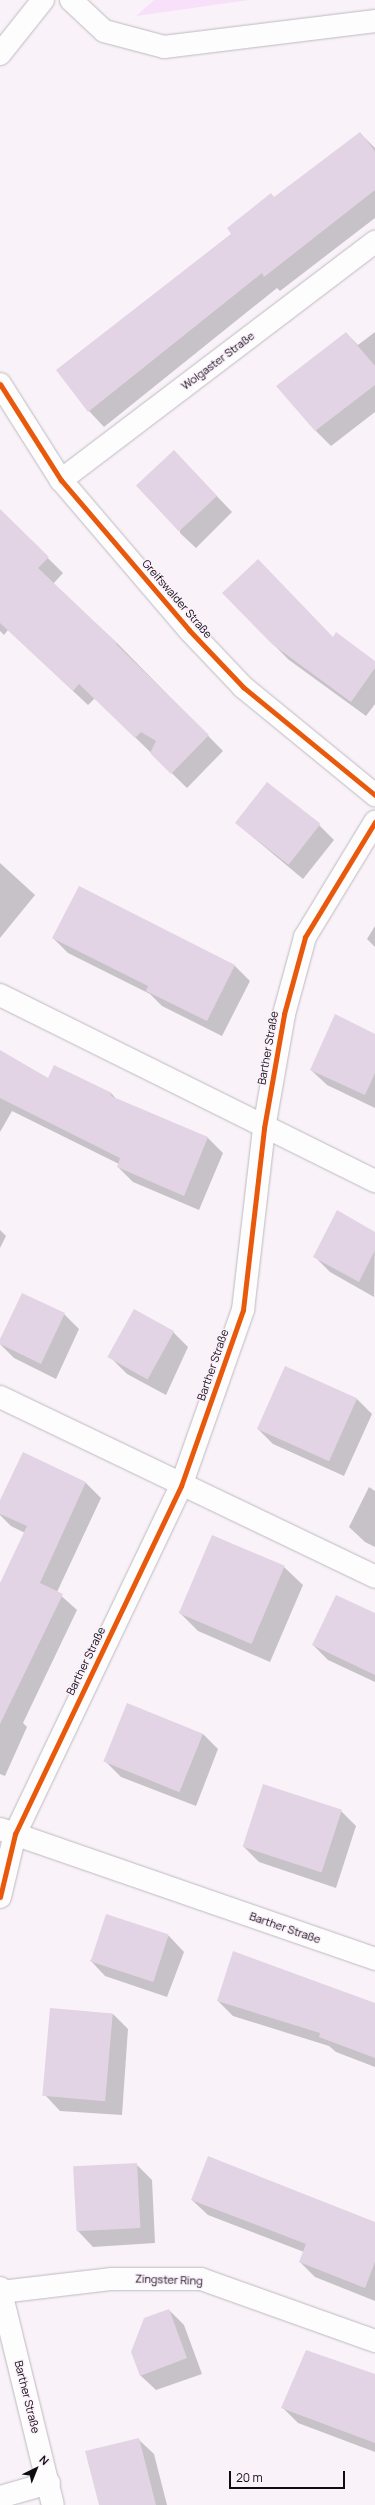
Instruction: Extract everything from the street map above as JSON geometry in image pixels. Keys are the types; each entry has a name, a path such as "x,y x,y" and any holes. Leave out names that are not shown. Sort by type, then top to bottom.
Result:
{"street":[{"path":"0,54 43,0"},
{"path":"71,0 104,31 164,47 375,21"},
{"name":"Wolgaster Straße","path":"61,480 375,242"},
{"name":"Greifswalder Straße","path":"0,384 61,480 189,630 243,687 375,795"},
{"name":"Barther Straße","path":"0,1897 7,1832 181,1486 243,1310 264,1128 284,1014 305,937 375,822"},
{"path":"0,995 264,1128 375,1180"},
{"path":"0,1397 181,1486 375,1577"},
{"name":"Barther Straße","path":"7,1832 375,1959"},
{"name":"Zingster Ring","path":"0,2290 112,2279 201,2279 375,2341"},
{"name":"Barther Straße","path":"0,2290 49,2483 53,2505"},
{"path":"0,2497 49,2483"}],"shaded area":[{"path":"154,0 249,0 136,16"}],"building":[{"path":"360,132 375,151 375,190 264,277 262,273 88,412 56,370 231,234 227,228 271,193 274,197"},
{"path":"346,332 375,366 375,385 315,431 276,386"},
{"path":"174,450 217,496 179,532 136,485"},
{"path":"0,509 49,557 38,568 117,643 116,644 209,735 171,774 150,753 156,741 141,732 135,738 79,684 73,691 0,623"},
{"path":"258,559 333,637 336,632 375,661 375,668 351,702 272,644 222,593"},
{"path":"267,782 321,824 289,865 235,823"},
{"path":"79,886 235,965 207,1021 146,991 148,986 52,938"},
{"path":"335,1014 375,1034 375,1073 365,1095 310,1070"},
{"path":"0,1050 48,1078 54,1065 112,1093 111,1096 208,1137 184,1196 117,1167 120,1158 0,1098"},
{"path":"337,1210 375,1232 375,1250 359,1282 313,1257"},
{"path":"22,1293 65,1313 41,1364 0,1344 0,1339"},
{"path":"134,1309 174,1331 148,1379 107,1357"},
{"path":"285,1366 357,1398 329,1461 257,1429"},
{"path":"23,1452 86,1482 40,1583 63,1594 0,1724 0,1583 27,1526 0,1514 0,1500"},
{"path":"212,1535 285,1566 252,1644 179,1613"},
{"path":"336,1595 375,1613 375,1675 312,1645"},
{"path":"127,1703 203,1734 179,1792 103,1761"},
{"path":"263,1784 342,1810 322,1872 243,1847"},
{"path":"106,1914 169,1934 153,1982 91,1962"},
{"path":"233,1951 375,2003 375,2058 319,2037 320,2033 217,2001"},
{"path":"50,2008 113,2013 105,2101 42,2096"},
{"path":"208,2156 375,2222 375,2262 365,2288 299,2262 306,2244 191,2200"},
{"path":"137,2163 140,2228 76,2231 73,2166"},
{"path":"169,2309 187,2358 140,2376 131,2352 144,2318"},
{"path":"306,2350 375,2374 375,2443 281,2408"},
{"path":"139,2438 156,2505 99,2505 85,2451"}],"cycle path":[{"path":"0,384 61,480 189,630 243,687 375,795"},
{"path":"0,1897 15,1834 181,1486 243,1310 264,1128 284,1014 305,937 375,822"}]}
